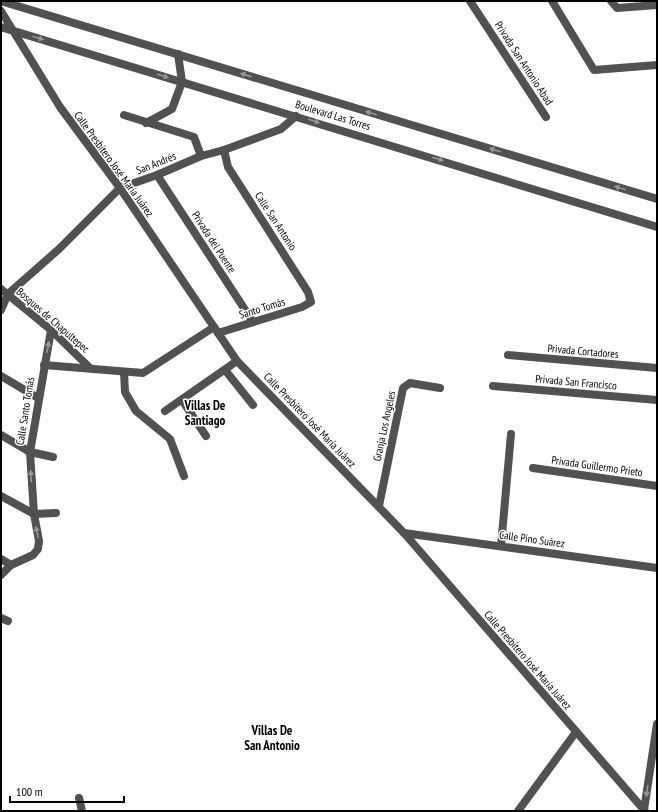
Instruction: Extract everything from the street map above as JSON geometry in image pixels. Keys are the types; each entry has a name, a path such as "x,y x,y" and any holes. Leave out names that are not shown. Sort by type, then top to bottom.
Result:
{"street":[{"name":"Boulevard Las Torres","path":"1,1 178,58 657,199"},
{"name":"Privada San Antonio Abad","path":"470,1 546,117"},
{"path":"552,1 594,70 657,64"},
{"path":"612,1 617,8 657,5"},
{"name":"Calle Presbítero José María Juárez","path":"3,14 12,31 60,107 120,188 237,361 404,533 645,811"},
{"name":"Boulevard Las Torres","path":"1,27 657,227"},
{"path":"146,123 172,109 182,82 178,58"},
{"path":"124,115 194,137 201,156"},
{"name":"San Andrés","path":"4,292 59,249 120,188 157,175 201,156 224,150 281,129 296,116"},
{"name":"Calle San Antonio","path":"224,150 228,167 308,292 311,302"},
{"name":"Privada del Puente","path":"157,175 253,322"},
{"path":"1,310 4,292"},
{"name":"Bosques de Chapultepec","path":"4,292 51,330 90,368"},
{"name":"Santo Tomás","path":"216,330 253,322 302,307 311,302"},
{"path":"44,365 51,330"},
{"name":"Calle Santo Tomás","path":"1,575 12,565 32,555 38,549 39,541 34,514 30,452 44,365 143,373 216,330"},
{"name":"Privada Cortadores","path":"508,355 657,368"},
{"path":"165,412 237,361"},
{"path":"225,370 253,405"},
{"path":"124,372 126,392 136,411 170,439 184,476"},
{"path":"1,376 38,398"},
{"name":"Granja Los Angeles","path":"379,506 403,388 410,383 440,388"},
{"name":"Privada San Francisco","path":"493,386 657,400"},
{"path":"182,400 206,436"},
{"path":"501,546 512,434"},
{"path":"1,435 30,452 53,457"},
{"name":"Privada Guillermo Prieto","path":"533,468 657,486"},
{"path":"1,496 34,514 56,513"},
{"name":"Calle Pino Suárez","path":"404,533 657,568"},
{"path":"1,559 12,565"},
{"path":"645,811 657,724"},
{"path":"518,811 576,732"},
{"path":"80,798 82,811"}],"district":[{"name":"Villas De Santiago","path":"205,412"},
{"name":"Villas De San Antonio","path":"272,738"}]}
